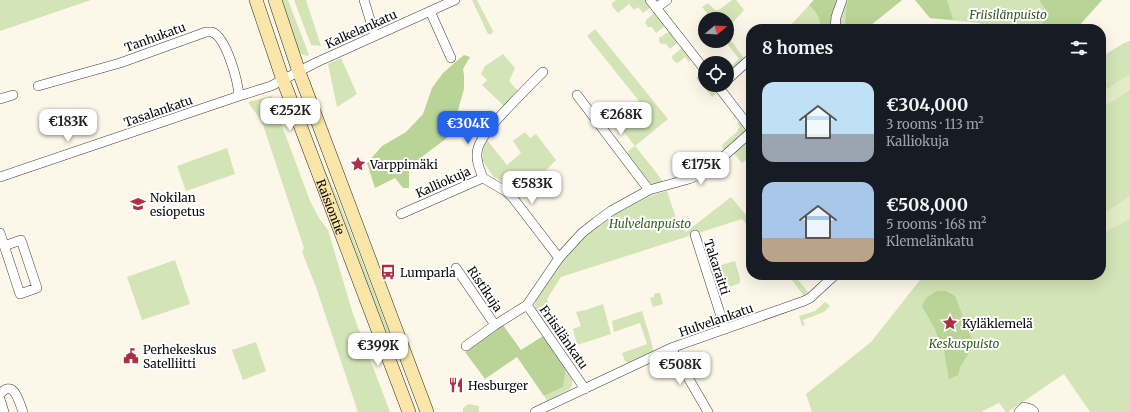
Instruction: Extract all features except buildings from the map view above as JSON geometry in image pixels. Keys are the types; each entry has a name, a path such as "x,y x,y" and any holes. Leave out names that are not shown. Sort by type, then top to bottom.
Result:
{"main road":[{"name":"Raisiontie","path":"256,0 284,80 409,412"},
{"name":"Raisiontie","path":"275,0 299,72 428,412"}],"street":[{"path":"364,0 375,36"},
{"name":"Kalkelankatu","path":"299,72 455,0"},
{"path":"650,0 698,61"},
{"path":"656,8 667,0"},
{"path":"835,24 836,17 842,0"},
{"path":"430,11 451,58"},
{"name":"Tanhukatu","path":"38,86 120,63 206,32 213,32 225,46 239,96"},
{"path":"734,74 746,63"},
{"name":"Tasalankatu","path":"0,177 271,86 299,72"},
{"name":"Kalliokuja","path":"401,214 483,178 477,155 478,148 484,134 505,110 543,72"},
{"path":"723,92 746,123"},
{"path":"0,99 13,95"},
{"path":"577,95 649,190"},
{"name":"Friisilänkatu","path":"585,389 527,305 559,258 582,233 596,222 611,211 649,190 689,179 701,174 714,165 746,135"},
{"path":"483,178 502,189 513,198 559,258"},
{"path":"0,233 4,246 20,294 37,288 21,240 4,246"},
{"name":"Takaraitti","path":"695,235 725,329"},
{"name":"Ristikuja","path":"456,268 494,324"},
{"name":"Hulvelankatu","path":"535,412 671,348 804,301 814,295 830,280"},
{"path":"466,346 494,324 527,305"},
{"path":"671,348 708,412"},
{"path":"0,394 5,390 13,390 16,393 23,412"},
{"path":"0,400 4,412"},
{"path":"1019,412 1024,407 1031,409 1034,412"}],"green space":[{"path":"0,0 91,0 0,31"},
{"path":"280,0 288,0 309,55 307,56 301,54 295,46"},
{"path":"294,0 306,0 321,46 311,45"},
{"path":"472,0 477,0 493,31 492,34 488,34"},
{"path":"616,0 645,0 651,7 643,13 638,7 634,10 629,4 618,13 612,6 612,3"},
{"path":"732,0 736,0 744,10 734,21 734,12 706,12 702,7 708,3 715,10 719,10"},
{"path":"814,0 902,0 872,24 792,24"},
{"path":"814,0 837,0 831,24 820,24 818,16 809,5"},
{"path":"848,0 902,0 872,24 845,24"},
{"name":"Friisilänpuisto","path":"915,0 1102,0 1080,24 980,24 930,18"},
{"path":"915,0 947,0 953,20 930,18"},
{"path":"1039,0 1102,0 1080,24 1042,24 1046,18 1046,10"},
{"path":"654,13 658,14 665,23 665,26 656,33 652,27 648,27 645,23 646,20"},
{"path":"595,29 668,119 635,146 617,123 639,101 587,36"},
{"path":"668,32 672,33 678,42 670,49 666,44 661,44 659,41 659,38"},
{"name":"Keskuspuisto","path":"1130,41 1130,412 1090,412 1064,374 1008,412 1006,412 999,403 981,412 812,412 806,394 871,342 920,280 1106,280 1106,54"},
{"path":"734,45 744,59 734,68 734,64 739,59 730,48 734,48"},
{"path":"682,48 692,59 689,62 685,57 678,63 675,62 672,56"},
{"path":"503,54 515,68 509,81 518,91 504,106 482,85 487,80 481,74 485,66"},
{"path":"464,55 470,57 463,69 464,89 457,114 447,138 423,156 409,169 409,188 403,188 395,178 375,188 367,163 382,146 406,132 423,114 432,88 443,73"},
{"path":"341,58 357,94 337,107 328,64"},
{"path":"1130,75 1130,90 1106,106 1106,90"},
{"path":"708,92 718,92 712,97"},
{"path":"271,96 310,201 319,218 328,230 353,314 390,412 358,412 316,287 302,252 304,248 262,122 248,102"},
{"path":"742,120 746,131 725,150 722,148 723,144 738,131 737,130 740,127 737,123"},
{"path":"525,132 530,138 536,134 556,160 520,197 511,188 493,176 482,160 484,145 487,140 507,165 521,153 513,141"},
{"path":"746,142 746,160 742,163 733,152"},
{"path":"635,146 663,182 660,184 651,184 628,154 628,151"},
{"path":"227,148 235,174 186,191 177,166"},
{"path":"317,153 338,199 395,347 393,347 373,302"},
{"name":"Hulvelanpuisto","path":"667,191 677,221 686,232 731,197 746,215 746,224 742,219 561,277 547,299 556,325 548,328 537,315 535,307 536,298 561,262 583,239 609,218 652,195"},
{"path":"1130,196 1130,219 1106,231 1106,212"},
{"path":"175,260 190,304 142,320 127,277"},
{"path":"735,261 740,283 719,291 711,268"},
{"path":"792,280 798,280 808,292 804,296"},
{"path":"937,291 946,291 955,296 974,345 960,367 958,375 949,379 943,345 922,306 926,298"},
{"path":"660,293 663,304 653,307 650,298 654,297 654,294"},
{"path":"825,302 830,306 824,312 803,320 805,325 802,326 799,316 815,311"},
{"path":"603,304 611,334 577,345 573,329 581,326 576,312"},
{"path":"642,311 653,351 628,363 625,361 622,353 647,344 640,323 614,332 612,321"},
{"path":"503,325 521,350 543,336 565,366 563,387 544,396 517,357 485,379 465,352"},
{"path":"256,342 266,371 243,380 232,350"},
{"path":"565,366 572,376 572,385 570,389 547,401 544,396 563,387"},
{"path":"469,404 479,406 479,412 463,412 465,406"}],"place":[{"name":"Varppimäki","path":"358,164"},
{"name":"Nokilan esiopetus","path":"138,204"},
{"name":"Lumparla","path":"388,272"},
{"name":"Kyläklemelä","path":"950,323"},
{"name":"Perhekeskus Satelliitti","path":"131,356"},
{"name":"Hesburger","path":"456,385"}]}
